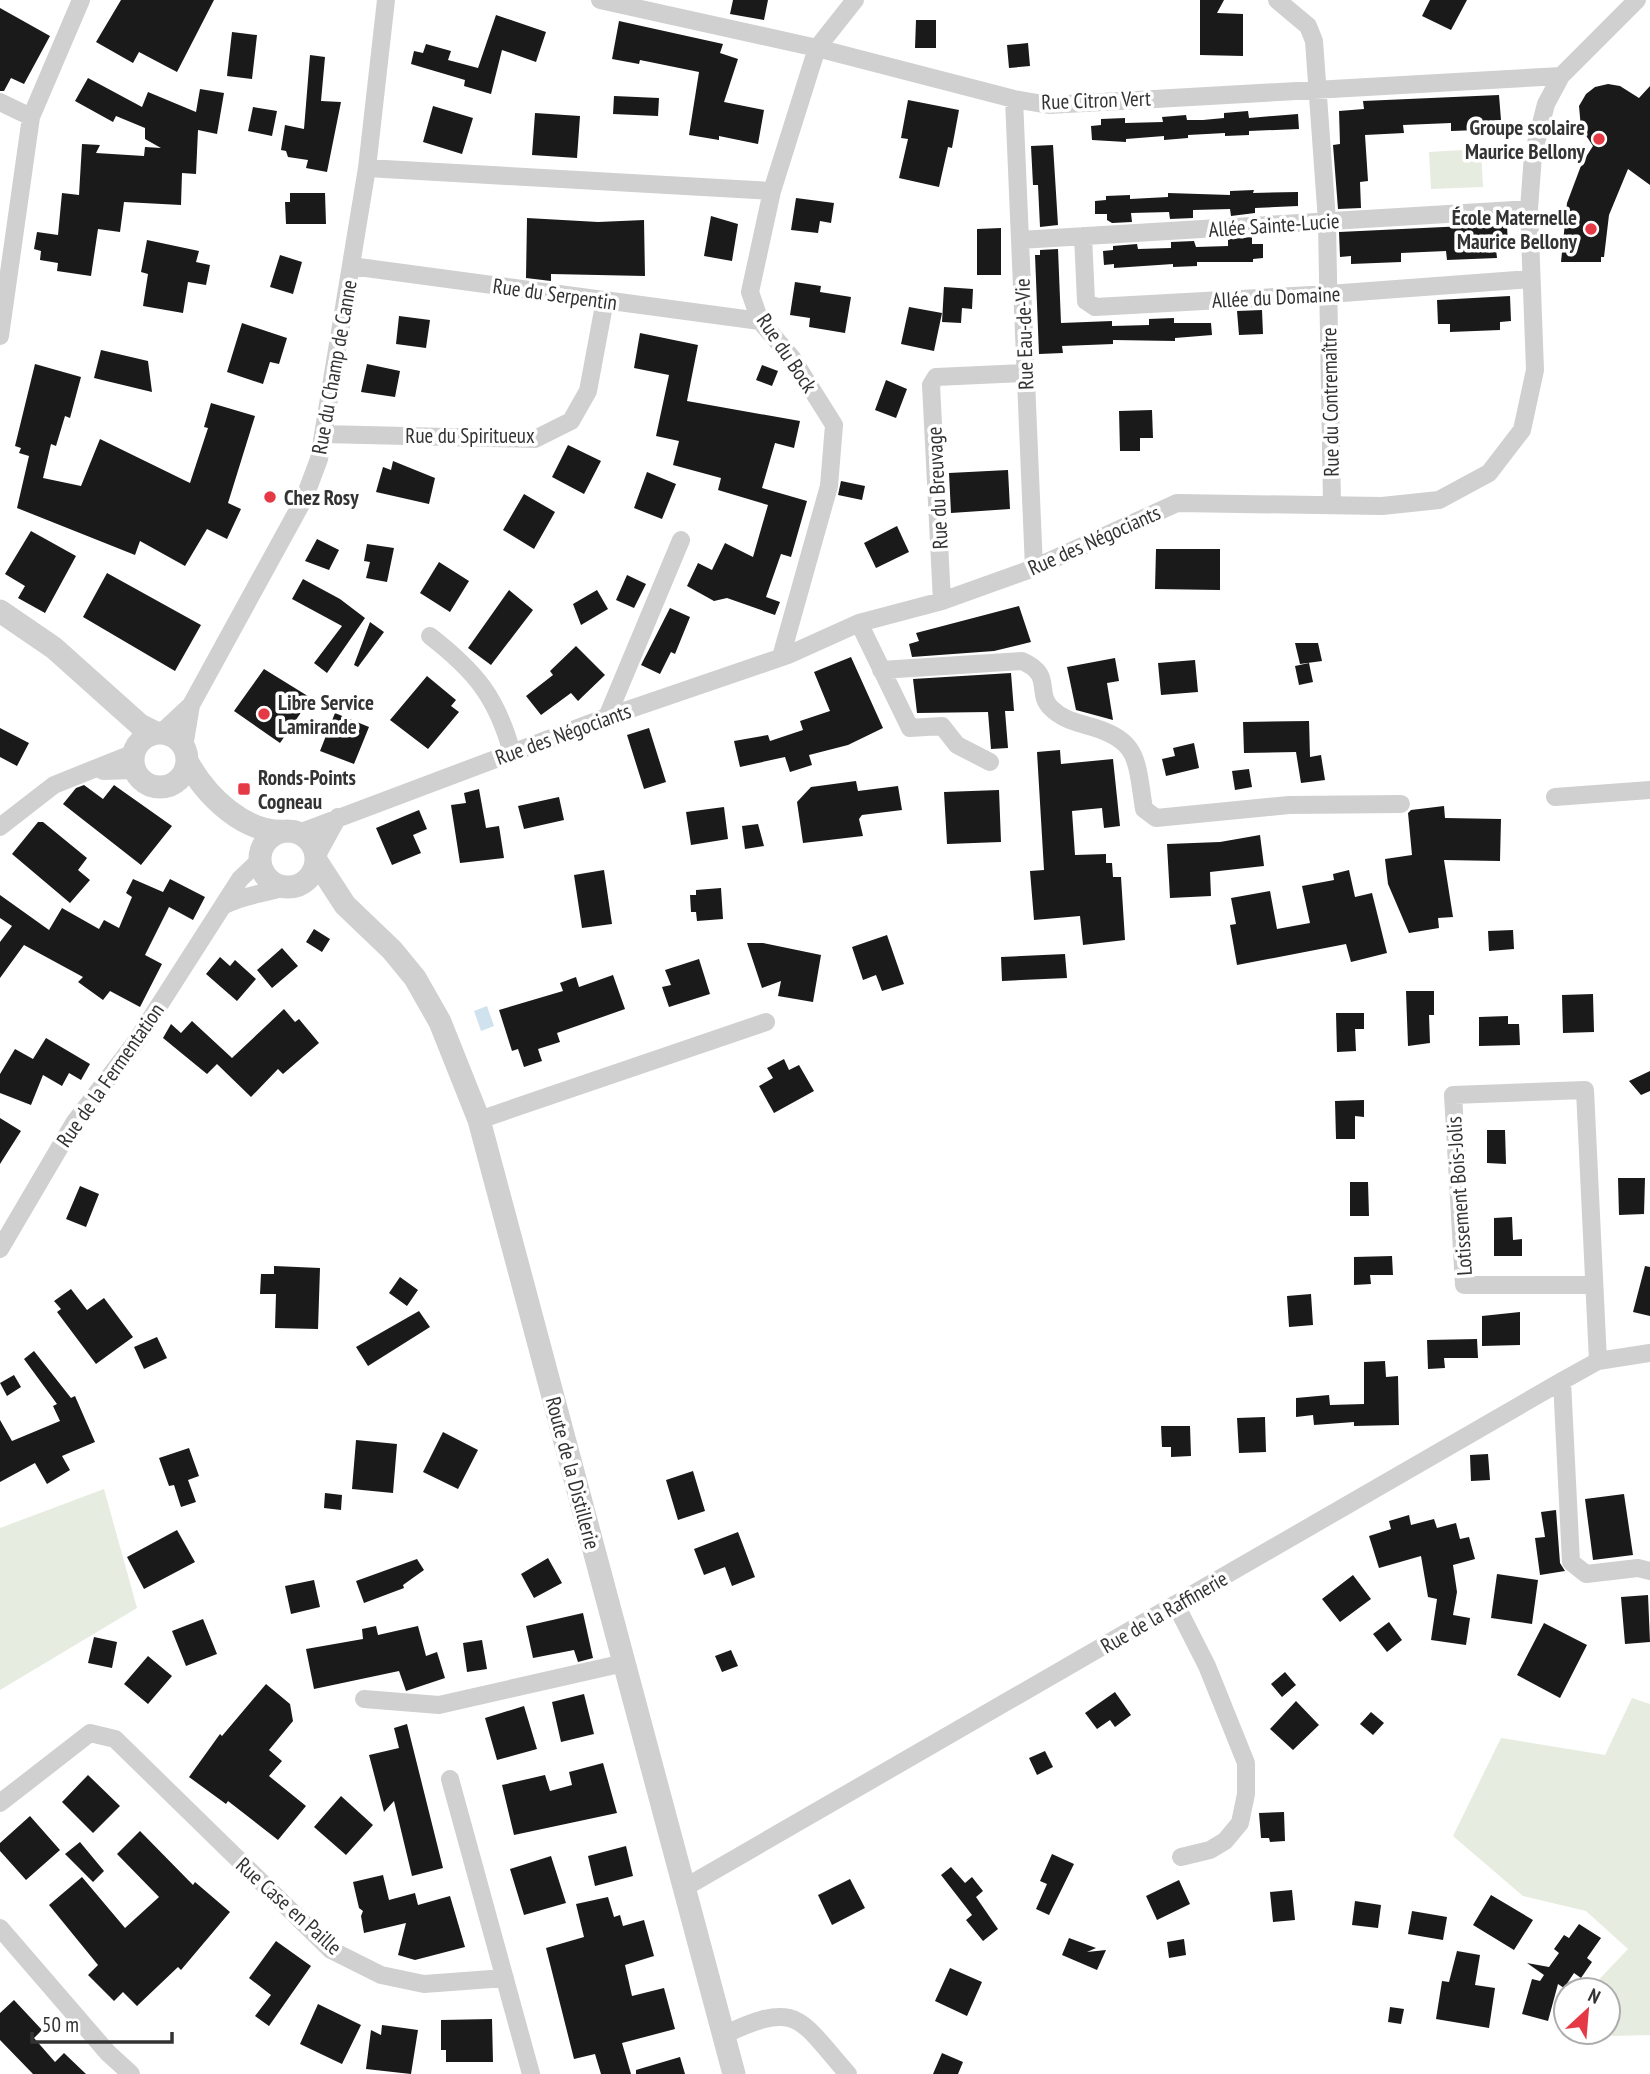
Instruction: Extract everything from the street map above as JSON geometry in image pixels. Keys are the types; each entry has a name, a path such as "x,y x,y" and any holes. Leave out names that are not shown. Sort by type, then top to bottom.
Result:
{"street":[{"path":"0,336 31,117 81,0"},
{"name":"Rue du Champ de Canne","path":"159,733 191,705 304,499 319,459 367,168 386,0"},
{"name":"Rue Citron Vert","path":"600,0 817,48 1014,99 1049,105 1561,76"},
{"path":"817,48 855,0"},
{"name":"Rue du Contremaître","path":"1277,0 1308,26 1314,41 1327,221 1332,504"},
{"name":"Rue des Négociants","path":"293,832 781,657 859,623 942,601 1034,568 1177,503 1382,506 1439,500 1489,473 1522,430 1535,370 1529,209 1533,155 1546,104 1561,76 1637,0"},
{"name":"Rue du Bock","path":"781,657 829,486 834,425 792,358 760,321 750,292 772,191 817,48"},
{"name":"Rue Eau-de-Vie","path":"1014,99 1034,568"},
{"path":"0,102 31,117"},
{"path":"367,168 772,191"},
{"name":"Allée Sainte-Lucie","path":"1020,240 1529,209"},
{"name":"Allée du Domaine","path":"1083,236 1086,301 1095,307 1531,279"},
{"name":"Rue du Serpentin","path":"351,267 760,321"},
{"name":"Rue du Spiritueux","path":"323,434 536,439 571,422 588,391 605,300"},
{"name":"Rue du Breuvage","path":"942,601 931,385 936,377 1025,373"},
{"path":"607,718 681,540"},
{"path":"0,611 54,648 140,724 175,737 198,782 211,796 244,820 277,832 293,832 311,843 317,860"},
{"path":"859,623 910,728 942,726 957,745 989,762"},
{"path":"430,636 475,674 498,707 512,753"},
{"path":"881,670 1022,661 1034,666 1043,676 1047,705 1057,714 1112,732 1125,742 1136,759 1144,809 1156,818 1289,805 1401,804"},
{"path":"111,699 149,784 169,785 211,796"},
{"name":"Rue du Champ de Canne","path":"186,754 191,705"},
{"path":"0,827 54,785 135,756 148,735 159,733"},
{"path":"169,785 181,776 186,754"},
{"path":"1555,797 1650,790"},
{"path":"225,905 239,897 289,887 309,879 338,817"},
{"path":"244,820 261,854 267,878 289,887"},
{"path":"261,854 272,836 293,832"},
{"name":"Rue de la Fermentation","path":"0,1248 74,1123 135,1043 240,879 261,854"},
{"name":"Route de la Distillerie","path":"317,860 345,905 392,950 415,978 440,1023 479,1120 734,2074"},
{"name":"Route de la Distillerie","path":"289,887 323,894 345,905"},
{"path":"479,1120 766,1022"},
{"name":"Lotissement Bois-Jolis","path":"1594,1285 1464,1285 1453,1095 1585,1090 1598,1361"},
{"name":"Rue de la Raffinerie","path":"684,1888 1598,1361 1650,1353"},
{"path":"1562,1381 1572,1562 1586,1574 1638,1568 1650,1571"},
{"path":"1176,1605 1207,1666 1246,1763 1246,1794 1240,1823 1226,1841 1210,1850 1181,1857"},
{"path":"364,1699 439,1705 624,1663"},
{"name":"Rue Case en Paille","path":"0,1803 90,1733 115,1739 331,1950 381,1975 425,1984 505,1978"},
{"path":"450,1779 531,2074"},
{"path":"0,1928 108,2053 131,2073"},
{"path":"724,2035 760,2018 780,2015 800,2021 848,2074"}],"shaded area":[{"path":"1481,149 1483,187 1431,189 1429,152"},
{"path":"104,1489 137,1608 0,1690 0,1528"},
{"path":"1632,1698 1650,1704 1650,2035 1622,2036 1622,1976 1602,1976 1628,1949 1586,1911 1523,1896 1453,1836 1501,1738 1605,1755"}],"water":[{"path":"487,1006 494,1026 481,1031 474,1011"}],"building":[{"path":"121,0 214,0 177,72 139,52 133,63 96,42"},
{"path":"733,0 768,0 764,20 730,14"},
{"path":"1200,0 1224,0 1217,13 1243,14 1243,56 1200,55"},
{"path":"1430,0 1467,0 1451,30 1422,16"},
{"path":"0,8 50,36 24,84 11,78 4,91 0,91"},
{"path":"496,15 546,32 536,62 502,50 491,94 464,86 465,80 411,64 414,51 423,53 426,44 451,51 448,60 478,68"},
{"path":"916,20 936,20 936,48 915,48"},
{"path":"619,21 723,44 720,53 738,59 724,102 764,110 758,144 719,136 719,140 689,135 699,72 640,60 639,64 612,59"},
{"path":"232,32 257,35 252,79 227,76"},
{"path":"1028,43 1030,66 1009,68 1007,45"},
{"path":"310,55 325,57 321,101 341,102 327,172 306,168 308,160 288,157 286,151 281,150 285,125 304,129"},
{"path":"88,78 142,107 148,92 196,112 200,89 224,93 217,134 198,130 196,174 182,173 181,205 124,202 120,232 98,229 91,276 57,271 58,263 40,260 41,251 34,249 37,232 58,235 62,193 79,195 82,144 100,145 96,153 144,156 145,147 161,148 145,139 145,128 116,116 113,122 75,101"},
{"path":"1608,84 1620,86 1639,98 1650,86 1650,185 1628,169 1609,215 1604,257 1601,257 1601,262 1561,262 1567,203 1582,163 1593,146 1581,128 1579,106 1586,94 1595,87"},
{"path":"1499,95 1501,120 1477,121 1478,130 1451,131 1451,123 1403,125 1404,133 1365,135 1368,181 1360,182 1361,208 1338,209 1333,145 1340,144 1339,111 1364,109 1363,101"},
{"path":"614,96 659,98 658,116 613,114"},
{"path":"908,100 959,110 952,148 948,147 939,187 899,178 908,139 901,138"},
{"path":"433,106 473,118 462,154 423,142"},
{"path":"253,107 277,111 272,136 248,131"},
{"path":"1248,111 1249,118 1298,114 1299,129 1249,131 1249,135 1188,135 1188,138 1164,140 1164,136 1126,139 1126,142 1092,140 1091,126 1101,125 1101,119 1125,118 1125,123 1163,122 1162,117 1186,115 1187,120 1203,120 1224,118 1224,113"},
{"path":"535,113 580,116 577,158 532,155"},
{"path":"1053,145 1058,225 1040,227 1038,185 1033,185 1031,146"},
{"path":"1254,190 1253,193 1298,192 1298,206 1255,208 1255,213 1231,216 1230,209 1193,210 1193,218 1170,219 1169,212 1131,213 1132,222 1112,223 1107,220 1107,214 1095,214 1095,201 1106,200 1106,196 1130,195 1130,199 1168,197 1168,193 1230,195 1230,191"},
{"path":"290,193 325,193 326,224 286,224 285,202 290,202"},
{"path":"796,198 834,203 831,223 820,221 818,233 791,230"},
{"path":"711,216 738,224 732,261 704,256"},
{"path":"527,218 598,222 644,220 645,276 551,274 551,281 526,278"},
{"path":"1507,224 1508,249 1496,249 1497,258 1447,260 1446,251 1401,253 1401,262 1351,264 1351,256 1340,257 1339,232"},
{"path":"1001,228 1001,275 977,275 977,229"},
{"path":"1252,237 1252,244 1263,244 1263,258 1253,259 1253,262 1197,262 1197,266 1173,267 1173,264 1114,268 1114,264 1104,265 1103,251 1113,250 1113,246 1137,244 1138,249 1171,248 1171,242 1194,241 1196,247 1228,246 1228,240"},
{"path":"147,240 199,251 196,262 210,265 206,285 188,282 183,313 143,306 148,274 141,272"},
{"path":"1058,249 1061,323 1112,321 1112,326 1149,325 1149,319 1174,318 1174,323 1211,323 1212,335 1175,338 1175,341 1113,340 1113,344 1062,346 1063,353 1039,354 1035,255 1040,255 1040,250"},
{"path":"280,255 302,262 293,294 270,287"},
{"path":"795,282 821,286 820,292 851,297 845,333 809,327 810,318 790,315"},
{"path":"944,287 973,289 972,309 962,308 961,323 942,322"},
{"path":"1510,296 1511,321 1500,322 1500,330 1450,332 1450,324 1438,324 1437,300"},
{"path":"909,307 942,313 934,351 901,344"},
{"path":"1262,310 1263,334 1239,335 1237,311"},
{"path":"399,316 430,320 426,348 396,344"},
{"path":"242,323 287,338 279,364 270,362 263,384 227,372"},
{"path":"640,333 698,345 687,401 800,421 794,448 775,443 762,488 807,501 791,557 781,554 766,597 780,602 775,615 727,598 714,601 687,586 698,563 712,570 725,543 753,557 768,505 718,490 721,478 673,465 679,441 656,436 669,375 634,368"},
{"path":"101,350 148,361 152,392 94,378"},
{"path":"35,364 81,377 70,418 65,416 56,446 51,444 43,478 81,486 100,439 190,483 208,428 204,427 211,403 255,416 228,503 241,509 227,539 207,529 185,566 140,541 135,555 17,508 29,456 19,453 21,448 15,446"},
{"path":"367,364 400,371 395,397 361,392"},
{"path":"762,365 778,371 772,386 756,380"},
{"path":"886,380 907,389 896,418 875,410"},
{"path":"1152,410 1153,438 1140,438 1140,451 1120,451 1119,411"},
{"path":"568,445 601,461 584,494 552,477"},
{"path":"393,461 435,478 429,504 376,492 383,467 391,470"},
{"path":"1008,470 1010,509 951,513 949,473"},
{"path":"647,472 676,484 662,519 634,508"},
{"path":"841,481 865,486 862,500 838,495"},
{"path":"524,494 555,512 534,549 503,530"},
{"path":"897,526 909,552 876,568 864,543"},
{"path":"31,531 76,556 45,613 18,598 25,586 5,574"},
{"path":"317,539 339,550 329,570 305,561"},
{"path":"367,544 394,548 387,582 366,578 370,562 364,561"},
{"path":"1156,549 1220,549 1220,590 1155,589"},
{"path":"439,562 469,581 450,612 420,593"},
{"path":"107,573 201,625 175,671 83,617"},
{"path":"627,575 646,584 634,608 616,600"},
{"path":"303,579 340,599 365,618 327,673 314,663 342,626 292,599"},
{"path":"509,590 533,610 491,665 468,648"},
{"path":"597,590 608,609 581,625 573,604"},
{"path":"1019,606 1031,642 994,651 912,657 909,644 919,641 916,633"},
{"path":"670,608 690,617 675,654 671,652 660,674 641,665"},
{"path":"370,622 384,632 358,667 354,665"},
{"path":"1295,643 1318,643 1322,661 1300,664"},
{"path":"576,646 605,675 578,701 571,693 541,715 526,696 553,675 550,671"},
{"path":"851,657 883,728 848,745 809,755 812,765 790,772 785,757 740,767 734,741 768,735 770,741 803,730 800,721 830,711 814,672"},
{"path":"1115,658 1119,681 1107,683 1113,720 1076,710 1067,667"},
{"path":"1195,660 1198,692 1161,695 1158,663"},
{"path":"1309,663 1313,682 1299,685 1295,666"},
{"path":"264,669 311,698 280,743 234,711"},
{"path":"1011,673 1014,711 1005,711 1008,748 991,749 988,712 917,713 913,679"},
{"path":"427,676 456,700 451,706 459,712 428,749 390,720"},
{"path":"335,713 369,727 354,764 320,751"},
{"path":"1309,721 1310,757 1321,755 1325,780 1301,783 1296,752 1244,753 1243,722"},
{"path":"0,728 29,743 17,766 0,757"},
{"path":"649,728 666,782 644,789 627,735"},
{"path":"1194,743 1199,768 1166,776 1162,759 1175,756 1173,748"},
{"path":"1060,750 1061,764 1113,759 1120,826 1104,828 1102,808 1072,811 1075,855 1106,854 1106,863 1112,863 1113,877 1121,877 1125,940 1083,945 1080,916 1034,920 1030,871 1044,870 1037,752"},
{"path":"1249,769 1252,787 1235,790 1232,771"},
{"path":"856,781 858,791 898,786 902,810 862,815 859,819 863,836 803,843 797,802 811,787"},
{"path":"84,785 103,799 114,785 172,826 141,865 63,804 76,788"},
{"path":"479,789 486,828 499,826 504,858 460,863 451,805 466,803 464,793"},
{"path":"999,790 1001,842 947,844 944,792"},
{"path":"559,797 564,820 524,829 518,806"},
{"path":"1444,806 1445,818 1501,819 1500,861 1444,860 1453,917 1438,918 1439,928 1409,933 1388,884 1385,859 1412,855 1408,813 1411,810"},
{"path":"724,807 728,839 691,845 686,812"},
{"path":"419,810 427,829 413,835 421,853 392,865 376,828"},
{"path":"38,822 43,822 87,858 78,870 90,880 70,903 12,854"},
{"path":"758,824 764,846 745,849 742,826"},
{"path":"1260,835 1264,866 1210,872 1211,896 1170,898 1167,844 1220,842"},
{"path":"604,870 612,924 582,928 574,875"},
{"path":"1349,870 1355,897 1372,893 1387,953 1351,962 1346,944 1237,965 1230,925 1236,924 1231,898 1270,891 1277,929 1310,923 1302,886 1334,880 1333,874"},
{"path":"133,879 163,892 170,879 205,897 193,920 169,907 145,955 162,964 140,1007 110,991 103,1000 78,982 83,977 24,945 0,978 0,942 12,926 0,918 0,895 49,930 62,908 99,929 104,920 119,928 132,897 126,893"},
{"path":"721,888 723,919 697,921 696,912 691,912 690,895 696,895 696,890"},
{"path":"314,929 330,939 322,952 306,942"},
{"path":"1513,930 1514,949 1489,951 1488,931"},
{"path":"887,935 904,984 882,991 876,975 863,980 852,947"},
{"path":"747,943 763,943 821,955 813,1002 778,996 781,981 762,988"},
{"path":"282,948 298,966 272,988 257,970"},
{"path":"1065,954 1067,978 1002,981 1001,957"},
{"path":"220,957 230,966 235,960 256,979 237,1001 206,974"},
{"path":"699,959 710,994 669,1007 662,987 671,985 665,970"},
{"path":"613,975 625,1009 557,1033 560,1042 538,1049 542,1061 524,1067 518,1049 512,1051 499,1010 563,991 560,983 576,977 579,987"},
{"path":"1406,991 1434,991 1434,1015 1429,1015 1430,1043 1408,1046"},
{"path":"1593,994 1594,1032 1563,1033 1562,995"},
{"path":"284,1009 295,1022 299,1019 319,1043 283,1074 278,1069 251,1097 217,1064 207,1074 163,1038 171,1024 181,1033 192,1021 232,1058"},
{"path":"1336,1013 1364,1013 1364,1029 1355,1029 1356,1051 1337,1052"},
{"path":"1508,1016 1508,1024 1519,1024 1520,1045 1479,1046 1479,1017"},
{"path":"46,1038 90,1064 81,1080 69,1073 62,1086 43,1075 31,1105 0,1093 0,1074 15,1049 33,1059"},
{"path":"784,1059 789,1070 799,1065 814,1091 774,1113 759,1086 773,1078 767,1068"},
{"path":"1650,1071 1650,1091 1641,1095 1629,1081"},
{"path":"1364,1100 1364,1117 1355,1116 1355,1139 1336,1139 1335,1101"},
{"path":"0,1118 21,1131 0,1164"},
{"path":"1487,1130 1505,1130 1506,1164 1487,1163"},
{"path":"1618,1178 1645,1178 1644,1214 1619,1215"},
{"path":"1350,1182 1368,1182 1369,1216 1350,1216"},
{"path":"80,1186 99,1194 86,1227 66,1219"},
{"path":"1512,1217 1513,1240 1522,1239 1522,1256 1494,1256 1494,1218"},
{"path":"1392,1256 1393,1275 1370,1275 1371,1284 1354,1285 1354,1257"},
{"path":"274,1266 320,1268 318,1329 275,1328 276,1294 260,1294 261,1274 274,1274"},
{"path":"1645,1266 1650,1267 1650,1316 1633,1312"},
{"path":"400,1277 418,1290 407,1306 389,1293"},
{"path":"71,1289 87,1310 104,1298 133,1337 96,1364 57,1312 61,1309 54,1301"},
{"path":"1311,1294 1313,1325 1289,1327 1287,1296"},
{"path":"419,1311 430,1327 368,1366 356,1347"},
{"path":"1520,1312 1520,1345 1482,1346 1482,1316"},
{"path":"157,1337 167,1358 144,1369 134,1347"},
{"path":"1477,1339 1478,1358 1444,1358 1445,1368 1428,1369 1427,1340"},
{"path":"34,1351 71,1398 75,1396 95,1442 62,1456 70,1470 47,1484 35,1463 0,1482 0,1420 12,1441 60,1421 53,1406 57,1404 24,1359"},
{"path":"1385,1361 1386,1377 1398,1376 1399,1425 1354,1426 1354,1422 1314,1425 1313,1415 1296,1417 1296,1398 1329,1395 1330,1405 1364,1404 1364,1362"},
{"path":"14,1375 21,1387 7,1396 0,1383"},
{"path":"1265,1417 1266,1452 1239,1453 1237,1418"},
{"path":"1161,1426 1190,1426 1191,1456 1171,1457 1171,1447 1162,1447"},
{"path":"443,1432 478,1450 458,1489 423,1472"},
{"path":"356,1440 397,1444 393,1493 352,1489"},
{"path":"189,1448 199,1476 188,1480 196,1502 181,1507 174,1485 169,1486 159,1458"},
{"path":"1488,1454 1490,1480 1471,1481 1470,1455"},
{"path":"693,1471 705,1511 678,1520 666,1480"},
{"path":"325,1493 342,1495 341,1510 324,1508"},
{"path":"1624,1494 1633,1555 1593,1560 1585,1499"},
{"path":"1556,1510 1560,1563 1565,1571 1540,1575 1535,1538 1545,1537 1541,1512"},
{"path":"1409,1515 1411,1525 1434,1519 1437,1528 1456,1523 1460,1539 1469,1537 1475,1559 1453,1565 1457,1592 1453,1615 1470,1618 1466,1645 1431,1640 1437,1599 1428,1597 1421,1556 1379,1568 1369,1536 1391,1529 1389,1521"},
{"path":"177,1530 195,1562 144,1589 127,1557"},
{"path":"738,1532 755,1577 732,1586 725,1567 704,1575 694,1549"},
{"path":"548,1558 562,1583 534,1598 521,1574"},
{"path":"417,1559 424,1570 403,1585 404,1588 364,1603 356,1581"},
{"path":"1497,1574 1538,1580 1532,1624 1491,1618"},
{"path":"1353,1575 1371,1599 1340,1622 1322,1599"},
{"path":"314,1580 320,1607 291,1614 285,1586"},
{"path":"1648,1595 1650,1642 1625,1644 1621,1597"},
{"path":"583,1613 593,1658 578,1662 574,1650 533,1658 526,1626"},
{"path":"203,1619 217,1654 186,1666 172,1631"},
{"path":"1389,1622 1402,1640 1387,1652 1373,1634"},
{"path":"1544,1623 1587,1645 1560,1698 1517,1675"},
{"path":"376,1626 378,1635 418,1626 426,1656 437,1652 445,1678 406,1691 399,1671 314,1689 306,1649 363,1639 362,1629"},
{"path":"94,1637 117,1642 112,1668 88,1663"},
{"path":"482,1640 487,1669 467,1672 463,1643"},
{"path":"731,1650 738,1666 722,1672 715,1656"},
{"path":"148,1656 172,1676 148,1704 124,1684"},
{"path":"1285,1672 1296,1685 1282,1697 1271,1684"},
{"path":"266,1684 290,1704 293,1721 269,1750 282,1761 269,1776 306,1806 278,1840 228,1801 226,1804 189,1777 220,1734 222,1736"},
{"path":"1115,1692 1131,1715 1115,1727 1110,1720 1097,1729 1085,1713"},
{"path":"584,1694 594,1734 561,1742 552,1702"},
{"path":"1296,1701 1319,1725 1293,1750 1270,1729"},
{"path":"524,1706 537,1749 497,1760 485,1718"},
{"path":"1371,1712 1384,1723 1373,1735 1360,1724"},
{"path":"407,1724 443,1868 412,1876 394,1801 384,1812 369,1755 399,1748 394,1728"},
{"path":"1045,1751 1053,1767 1037,1775 1029,1758"},
{"path":"603,1763 617,1813 514,1835 502,1785 545,1775 550,1791 572,1785 569,1772"},
{"path":"88,1775 120,1806 93,1833 62,1802"},
{"path":"341,1796 373,1825 346,1855 314,1827"},
{"path":"1284,1812 1285,1841 1270,1842 1269,1838 1261,1838 1259,1813"},
{"path":"30,1816 60,1850 26,1880 0,1851 0,1843"},
{"path":"140,1831 193,1885 195,1882 230,1912 181,1970 178,1967 137,2006 123,1992 114,2001 88,1975 98,1965 49,1905 82,1877 125,1928 159,1897 117,1854"},
{"path":"80,1842 104,1871 93,1882 65,1854"},
{"path":"626,1846 633,1876 595,1886 588,1856"},
{"path":"1052,1854 1074,1864 1049,1915 1036,1909 1047,1884 1040,1881"},
{"path":"551,1856 566,1903 524,1915 510,1869"},
{"path":"951,1867 965,1883 972,1877 983,1891 976,1897 998,1929 983,1941 966,1920 972,1915 941,1875"},
{"path":"383,1875 389,1900 415,1893 418,1905 450,1896 465,1947 415,1960 398,1955 406,1923 364,1933 361,1916 363,1911 359,1908 353,1882"},
{"path":"850,1879 865,1908 832,1925 818,1895"},
{"path":"1179,1880 1190,1904 1157,1920 1146,1896"},
{"path":"1292,1890 1295,1920 1273,1922 1270,1892"},
{"path":"1491,1895 1533,1920 1514,1950 1473,1925"},
{"path":"608,1897 614,1917 620,1915 623,1926 644,1920 654,1956 625,1965 632,1996 664,1988 675,2029 622,2043 631,2074 601,2074 595,2054 574,2059 546,1948 584,1937 576,1904"},
{"path":"1355,1901 1381,1905 1378,1928 1352,1925"},
{"path":"1412,1911 1447,1917 1443,1940 1408,1934"},
{"path":"1579,1924 1601,1938 1587,1958 1592,1962 1582,1976 1574,1973 1572,1976 1552,1976 1552,2006 1548,2021 1522,2014 1532,1979 1540,1981 1544,1975 1527,1963 1549,1967 1559,1953 1554,1949 1564,1935 1569,1938"},
{"path":"1069,1938 1096,1948 1087,1952 1106,1950 1097,1970 1062,1955"},
{"path":"1184,1939 1186,1955 1169,1958 1167,1942"},
{"path":"276,1941 311,1966 269,2026 255,2016 271,1995 249,1978"},
{"path":"1457,1951 1480,1955 1475,1985 1495,1988 1489,2028 1436,2019 1442,1981 1449,1982"},
{"path":"950,1968 982,1982 967,2016 935,2001"},
{"path":"14,2000 42,2030 34,2038 55,2062 64,2053 86,2074 33,2074 0,2040 0,2013"},
{"path":"318,2004 361,2025 342,2064 300,2044"},
{"path":"1390,2007 1404,2009 1401,2024 1388,2022"},
{"path":"492,2019 493,2062 446,2062 446,2050 441,2050 441,2020"},
{"path":"382,2025 418,2030 411,2074 366,2069 371,2030 381,2035"},
{"path":"942,2053 963,2062 958,2074 933,2074"},
{"path":"680,2057 685,2074 636,2074 636,2070"}],"place":[{"name":"Groupe scolaire Maurice Bellony","path":"1599,139"},
{"name":"École Maternelle Maurice Bellony","path":"1591,229"},
{"name":"Chez Rosy","path":"270,497"},
{"name":"Libre Service Lamirande","path":"264,714"},
{"name":"Ronds-Points Cogneau","path":"244,789"}]}
